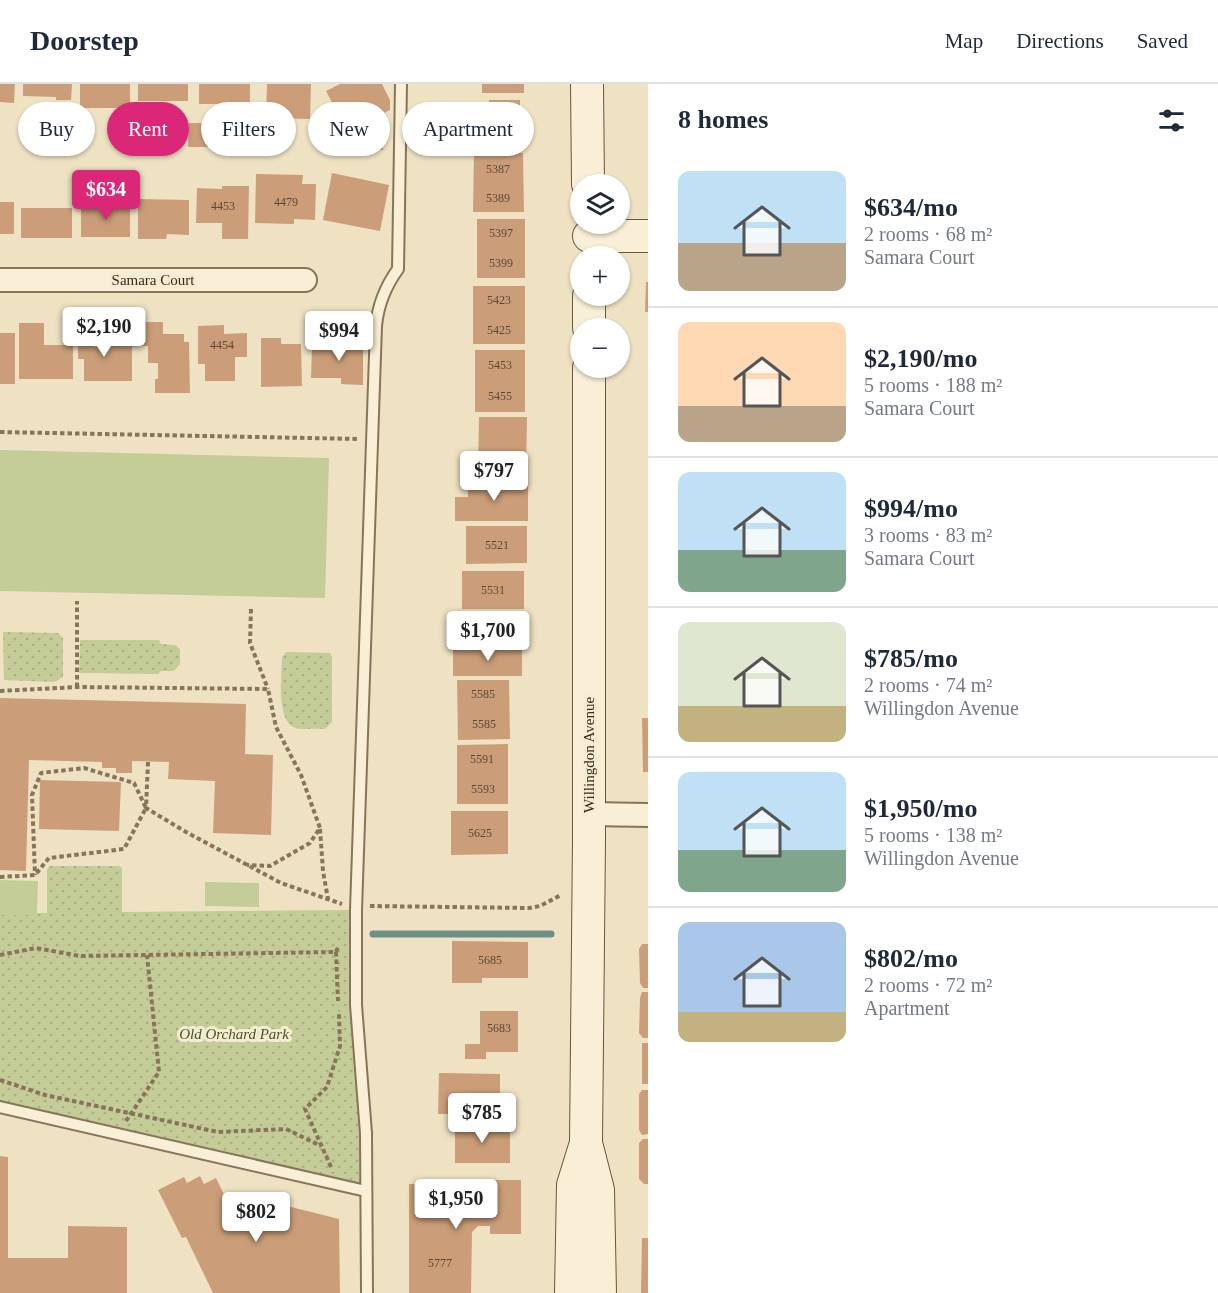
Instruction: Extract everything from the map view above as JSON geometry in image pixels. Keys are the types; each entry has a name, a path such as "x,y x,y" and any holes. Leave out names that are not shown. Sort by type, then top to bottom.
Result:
{"main road":[{"path":"587,84 588,174"},
{"path":"589,239 648,236"},
{"name":"Willingdon Avenue","path":"588,378 589,814 586,1143 598,1190 600,1293"},
{"name":"Willingdon Avenue","path":"571,1293 573,1185 586,1143"}],"street":[{"name":"Samara Court","path":"0,280 305,280"},
{"path":"589,814 648,815"}],"lane":[{"path":"367,1293 366,1133 356,1005 356,910 371,439 378,307 398,268 400,84"},
{"path":"0,1107 366,1191"}],"path":[{"path":"0,432 371,439"},
{"path":"76,687 77,601"},
{"path":"250,609 250,643 267,689 276,727 301,775 320,828 323,871 328,899"},
{"path":"0,691 76,687 267,689"},
{"path":"0,877 35,875 49,858 124,849 146,808 148,762"},
{"path":"35,875 32,795 41,773 84,768 134,783 146,808 281,883 356,910 371,906 529,908 540,906 561,895"},
{"path":"247,865 270,866 310,843 320,828"},
{"path":"339,1184 305,1109 327,1087 340,1046 336,952 356,910"},
{"path":"0,955 36,948 80,956 336,952"},
{"path":"117,1134 159,1072 147,955"},
{"path":"0,1080 45,1095 218,1132 286,1129 321,1146"}],"green space":[{"path":"0,450 329,458 325,598 0,591"},
{"path":"3,632 58,633 63,638 63,677 54,682 4,680"},
{"path":"80,640 159,640 161,644 175,645 180,649 180,664 174,671 161,671 158,674 79,673"},
{"path":"286,652 330,653 332,657 332,722 325,729 296,728 289,724 285,717 282,708 281,686 282,657"},
{"name":"Old Orchard Park","path":"50,866 120,866 122,869 122,912 356,910 366,1191 0,1107 0,913 47,913 47,869"},
{"path":"0,880 38,881 37,915 0,915"},
{"path":"205,882 259,883 259,907 205,906"}],"building":[{"path":"0,84 15,84 14,103 0,102"},
{"path":"23,84 72,84 71,100 23,96"},
{"path":"80,84 130,84 130,102 107,102 107,108 95,108 95,102 80,102"},
{"path":"138,84 188,84 188,101 138,101"},
{"path":"199,84 250,84 250,102 201,102 199,104"},
{"path":"267,84 311,84 308,119 296,119 296,102 266,102"},
{"path":"340,84 382,84 390,102 332,102 326,91"},
{"path":"482,84 524,84 524,93 482,93"},
{"path":"489,100 520,100 520,102 489,102"},
{"path":"189,123 201,123 201,147 189,147"},
{"path":"474,156 523,156 524,212 473,212"},
{"path":"332,173 389,185 380,231 323,220"},
{"path":"256,174 303,175 302,184 316,184 315,220 294,219 294,224 255,223"},
{"path":"222,186 249,186 248,239 222,239 222,223 196,223 197,188 222,189"},
{"path":"138,199 189,200 189,235 167,234 166,239 138,239"},
{"path":"0,202 14,202 14,234 0,234"},
{"path":"81,205 130,205 130,237 81,237"},
{"path":"21,208 72,208 72,238 21,238"},
{"path":"477,219 525,219 525,278 477,278"},
{"path":"646,282 648,282 648,312 645,312"},
{"path":"473,286 525,286 525,344 473,344"},
{"path":"138,322 163,322 163,334 184,334 184,342 189,342 190,393 155,393 158,363 148,363 148,346 138,346"},
{"path":"19,323 44,323 44,345 73,345 73,379 19,379"},
{"path":"78,324 94,324 94,347 103,347 103,341 121,341 121,344 132,344 132,381 84,381 84,359 78,359"},
{"path":"224,325 224,334 247,333 247,357 235,357 235,381 205,381 205,364 198,364 198,326"},
{"path":"0,333 15,333 15,384 0,384"},
{"path":"261,338 281,338 281,344 301,344 302,386 261,387"},
{"path":"328,341 363,341 363,385 341,384 341,378 311,378 312,348 328,348"},
{"path":"475,350 525,350 525,412 475,412"},
{"path":"479,417 527,417 526,477 478,477"},
{"path":"468,480 528,481 528,521 455,521 455,497 468,497"},
{"path":"466,526 527,526 527,563 466,564"},
{"path":"462,571 524,571 524,609 462,609"},
{"path":"454,614 525,614 525,644 453,643"},
{"path":"453,647 522,647 522,676 453,676"},
{"path":"457,680 509,680 510,739 458,740"},
{"path":"0,698 246,704 245,754 273,755 271,835 213,833 215,781 168,779 169,762 132,761 132,773 116,773 116,768 102,768 102,762 29,760 26,871 0,870"},
{"path":"642,718 648,718 648,772 643,772"},
{"path":"508,744 508,804 457,804 457,745"},
{"path":"40,780 121,782 119,831 39,829"},
{"path":"451,811 508,811 508,854 451,855"},
{"path":"452,941 528,942 528,978 482,978 482,983 452,983"},
{"path":"642,944 648,944 648,988 643,988 640,983 639,949"},
{"path":"642,992 648,992 648,1038 643,1038 639,1033"},
{"path":"480,1011 518,1011 518,1052 486,1052 486,1059 465,1059 465,1044 480,1044"},
{"path":"642,1043 648,1043 648,1084 642,1084"},
{"path":"439,1073 500,1074 500,1114 438,1114"},
{"path":"642,1090 648,1090 648,1134 642,1135 639,1130 639,1094"},
{"path":"455,1124 510,1124 510,1163 455,1163"},
{"path":"643,1139 648,1139 648,1184 644,1184 639,1179 639,1143"},
{"path":"0,1156 8,1157 8,1258 68,1258 68,1226 127,1227 127,1293 0,1293"},
{"path":"200,1176 204,1184 216,1178 241,1229 263,1200 339,1219 340,1293 213,1293 186,1237 182,1238 158,1190 184,1177 187,1183"},
{"path":"480,1180 521,1180 521,1234 490,1234 490,1226 478,1226 472,1232 471,1293 409,1293 409,1184 480,1184"},
{"path":"642,1238 648,1238 648,1293 641,1293"}],"waterway":[{"path":"373,934 551,934"}]}
